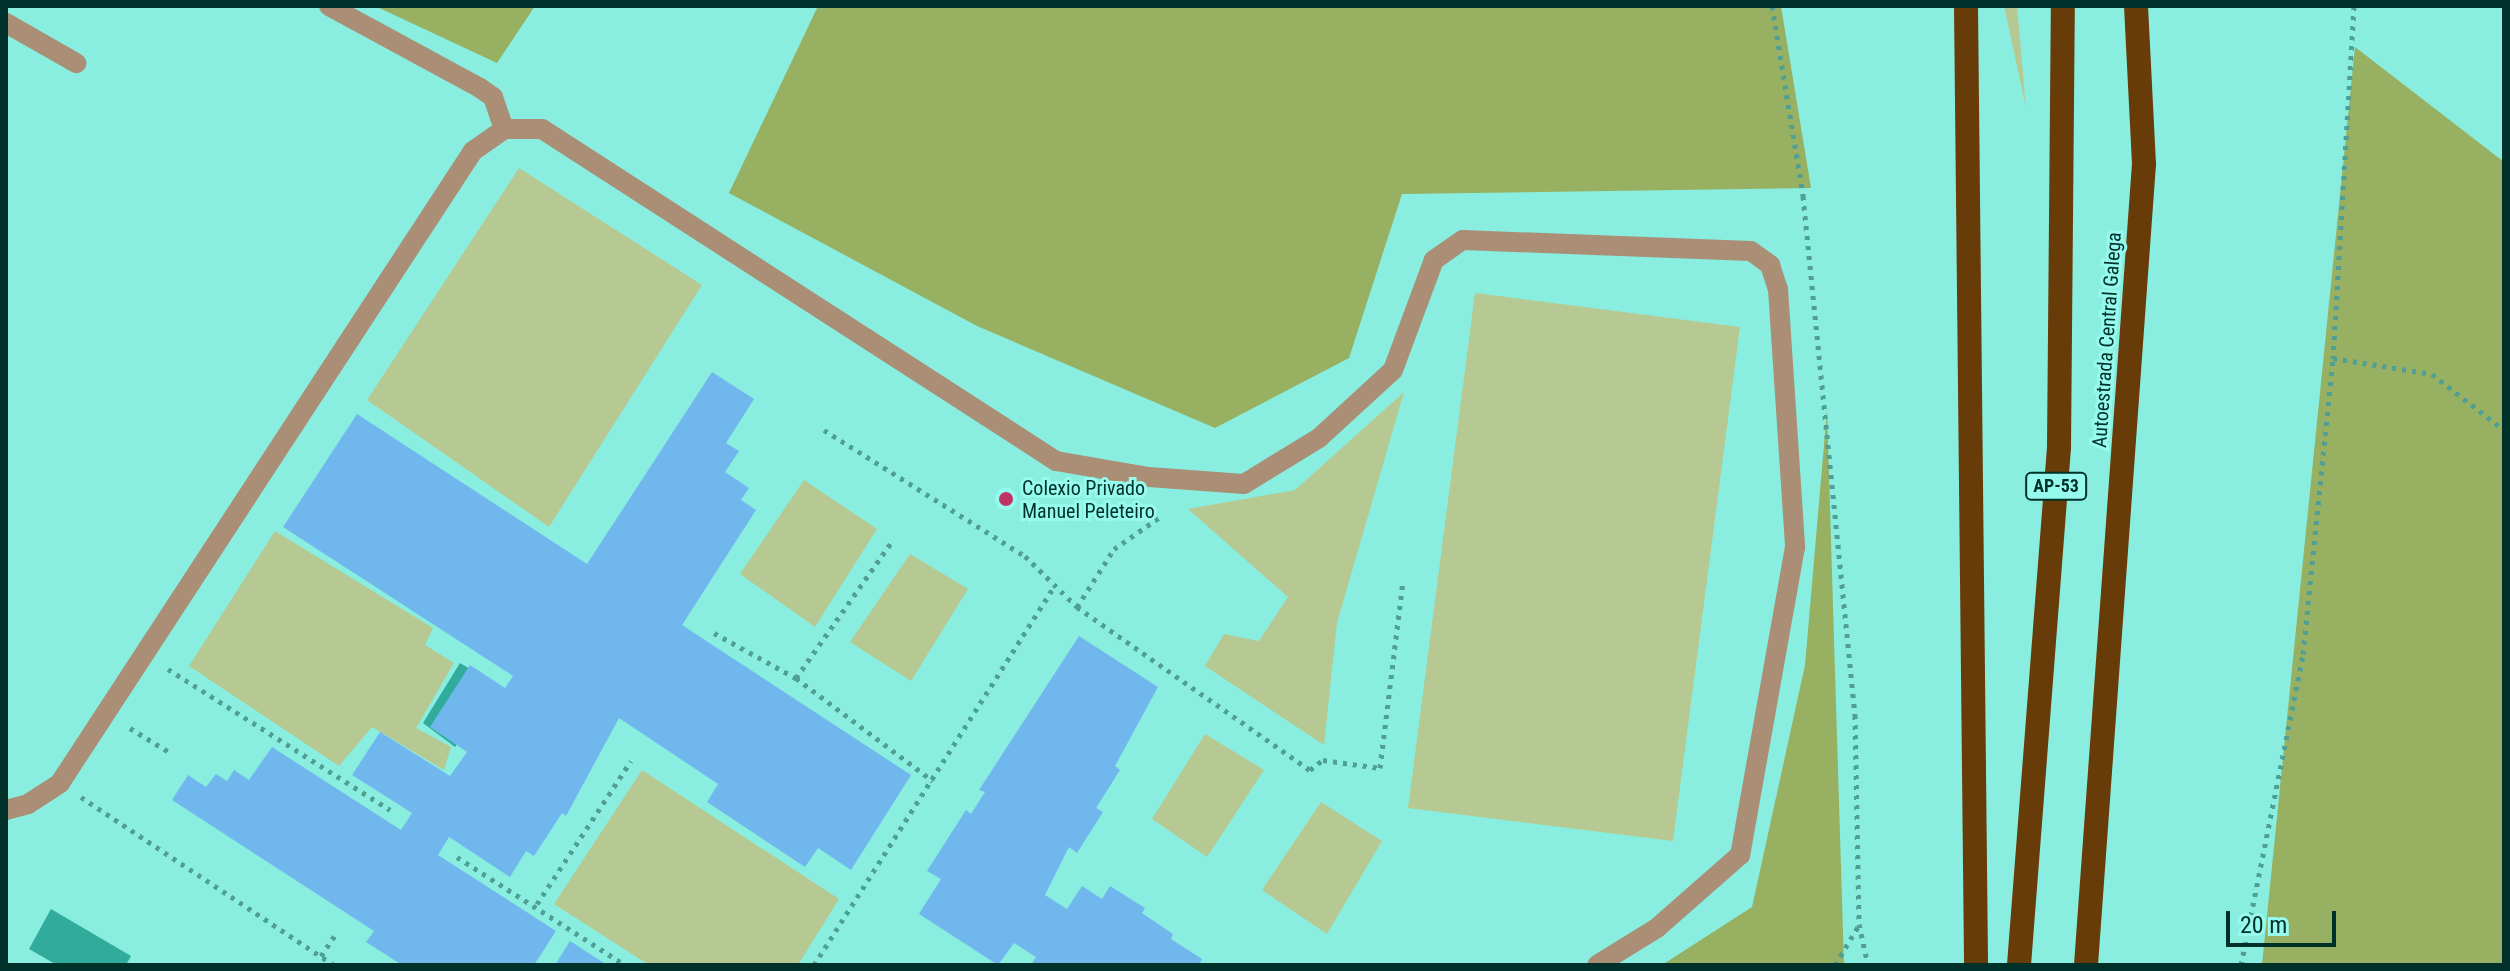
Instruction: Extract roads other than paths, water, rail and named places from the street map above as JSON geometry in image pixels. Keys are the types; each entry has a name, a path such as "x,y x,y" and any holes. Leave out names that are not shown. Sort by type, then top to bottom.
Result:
{"highway":[{"path":"1966,6 1976,965"},
{"name":"Autoestrada Central Galega","path":"2019,965 2059,447 2063,6"},
{"name":"Autoestrada Central Galega","path":"2086,965 2144,164 2136,6"}],"street":[{"path":"329,6 493,97 504,129"},
{"path":"6,23 76,63"},
{"path":"6,810 28,804 60,783 473,151 504,129 542,129 1056,461 1149,477 1244,484 1319,438 1393,370 1434,260 1463,240 1751,251 1770,265 1778,289 1795,547 1740,855 1657,928 1597,965"}],"place":[{"name":"Colexio Privado Manuel Peleteiro","path":"1006,499"}]}
